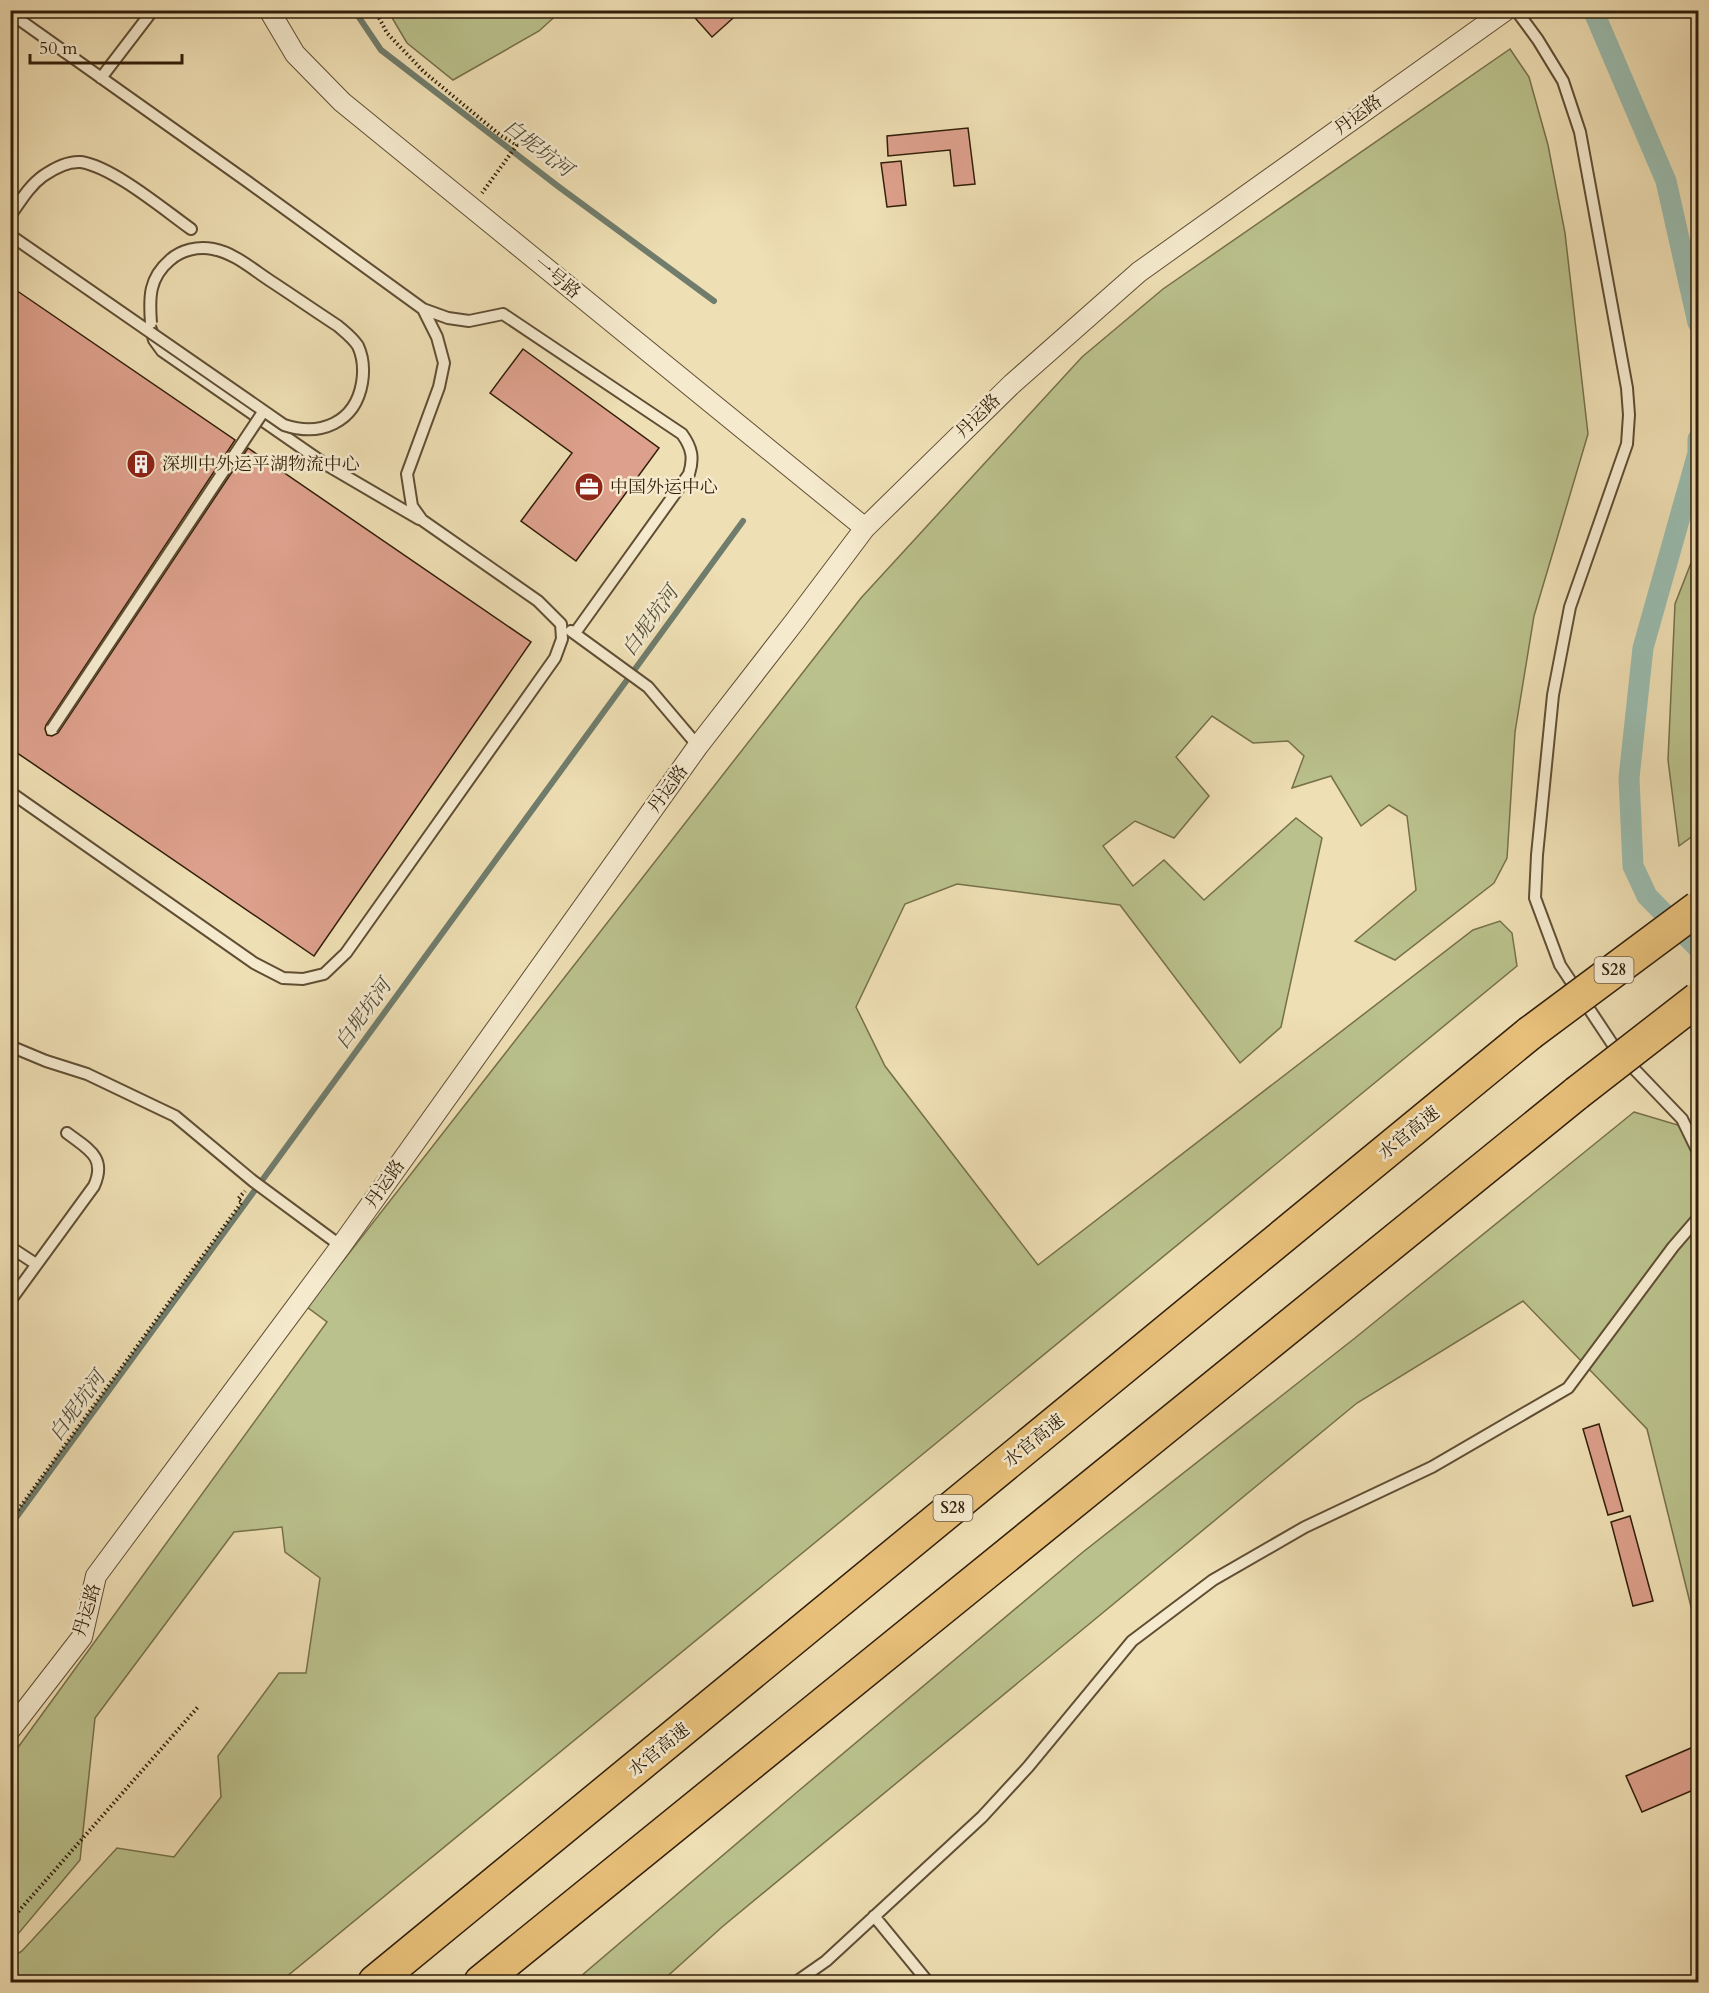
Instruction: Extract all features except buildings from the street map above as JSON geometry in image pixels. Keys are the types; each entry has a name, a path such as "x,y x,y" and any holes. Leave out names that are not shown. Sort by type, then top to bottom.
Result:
{"highway":[{"name":"水官高速","path":"375,1983 1530,1033 1698,908"},
{"path":"481,1983 1577,1093 1698,999"}],"street":[{"name":"一号路","path":"268,10 295,54 342,102 865,528"},
{"name":"丹运路","path":"10,1730 82,1637 96,1576 341,1246 698,746 865,528 1012,384 1139,272 1506,10"}],"lane":[{"path":"101,78 153,10"},
{"path":"1516,10 1563,81 1580,132 1627,388 1629,415 1627,444 1570,607 1553,695 1537,855 1535,898 1560,965 1617,1051 1682,1119 1698,1152"},
{"path":"10,14 423,309 448,318 469,321 503,314 682,434 690,445 693,462 689,474 575,633"},
{"path":"10,216 29,190 42,177 60,165 80,162 106,171 191,229"},
{"path":"10,235 263,412 284,425 300,431 320,429 347,416 359,396 364,372 359,349 353,339 338,326 234,256 207,249 186,250 176,255 159,270 150,292 151,322 154,340 162,351 325,464 422,520 538,600 561,624 648,687 698,746"},
{"path":"422,520 412,506 407,474 439,387 444,363 437,337 423,309"},
{"path":"52,729 263,412"},
{"path":"10,792 254,963 283,978 303,979 324,975 346,953 555,658 562,639 561,624"},
{"path":"10,1046 87,1074 175,1116 252,1181 341,1246"},
{"path":"10,1301 94,1186 100,1174 98,1162 92,1151 67,1133"},
{"path":"796,1983 826,1961 982,1817 1028,1767 1132,1641 1213,1580 1305,1527 1432,1467 1568,1388 1673,1247 1698,1218"},
{"path":"10,1247 36,1264"},
{"path":"874,1916 928,1983"}],"path":[{"path":"375,10 387,33 424,72 500,135 517,145 472,208"},
{"path":"10,1521 242,1202 237,1199"},
{"path":"10,1915 18,1912 54,1874 198,1707"}],"green space":[{"path":"388,11 561,11 539,31 453,80 407,43"},
{"path":"1510,49 1529,77 1548,145 1565,233 1588,434 1534,616 1515,732 1507,858 1494,883 1395,960 1355,941 1416,890 1407,816 1389,805 1361,826 1331,776 1292,788 1304,756 1288,741 1253,743 1212,716 1176,757 1209,796 1174,838 1135,821 1103,846 1133,886 1164,860 1204,900 1296,818 1322,838 1281,1027 1240,1063 1120,905 957,884 905,904 856,1007 885,1066 1038,1265 1473,930 1500,921 1512,933 1517,966 280,1982 11,1982 11,1958 22,1951 117,1848 174,1857 221,1797 218,1756 279,1673 306,1673 320,1578 285,1552 282,1527 234,1532 95,1718 80,1860 18,1934 11,1937 11,1757 327,1322 307,1307 861,598 1082,357 1163,289"},
{"path":"1698,545 1698,832 1679,846 1668,760 1675,604"},
{"path":"1634,1112 1698,1131 1698,1635 1647,1429 1523,1301 1357,1403 722,1927 661,1982 574,1982 1083,1552 1355,1338"}],"waterway":[{"name":"白坭坑河","path":"354,10 381,50 559,187 714,301"},
{"path":"1593,10 1666,181 1698,323"},
{"path":"1698,439 1698,453 1643,648 1629,778 1633,866 1647,896 1698,948"},
{"name":"白坭坑河","path":"10,1526 743,521"}],"place":[{"name":"深圳中外运平湖物流中心","path":"141,464"},
{"name":"中国外运中心","path":"589,487"}]}
